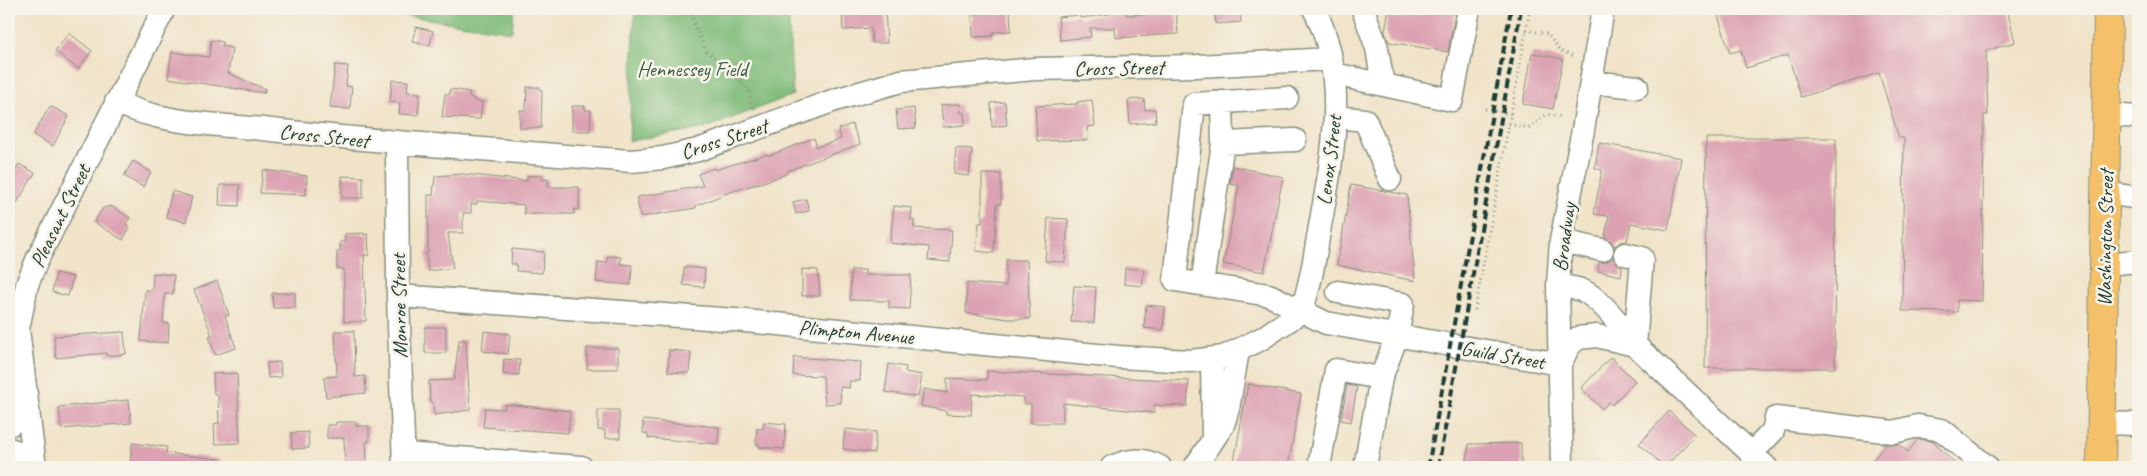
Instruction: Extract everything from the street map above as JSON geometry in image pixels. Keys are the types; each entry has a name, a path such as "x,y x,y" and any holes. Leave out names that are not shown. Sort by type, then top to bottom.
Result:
{"main road":[{"name":"Washington Street","path":"2100,467 2108,9"}],"street":[{"name":"Pleasant Street","path":"34,462 16,423 13,328 37,260 164,9"},
{"name":"Lenox Street","path":"1301,312 1312,276 1330,175 1335,118 1332,67 1323,26 1314,9"},
{"path":"1363,9 1377,48 1383,85"},
{"name":"Cross Street","path":"116,102 132,110 169,119 397,144 631,161 663,158 698,150 835,100 901,81 1036,69 1197,66 1332,67 1383,85 1452,100 1469,9"},
{"name":"Broadway","path":"1562,467 1558,285 1561,241 1592,82 1603,9"},
{"path":"1197,66 1194,104 1287,98"},
{"path":"1592,82 1636,87"},
{"path":"1202,284 1223,143 1222,102"},
{"name":"Guild Street","path":"1194,104 1175,280 1269,296 1326,323 1560,364 1568,346 1578,338 1597,336 1635,345 1758,461"},
{"path":"2106,115 2138,117"},
{"path":"1335,118 1365,120 1390,179"},
{"path":"1223,143 1295,140"},
{"name":"Monroe Street","path":"397,144 398,296 404,461"},
{"path":"2106,193 2138,198"},
{"path":"1561,241 1602,250"},
{"path":"1625,254 1642,258 1635,345"},
{"path":"2105,264 2138,261"},
{"path":"1558,285 1581,291 1588,295 1619,322 1635,345"},
{"path":"1338,292 1402,304 1397,336 1381,378 1364,467"},
{"name":"Plimpton Avenue","path":"398,296 735,320 1118,356 1212,360 1238,351 1261,339 1301,312"},
{"path":"1195,467 1223,425 1228,409 1238,351"},
{"path":"1212,360 1213,438"},
{"path":"1319,467 1336,370 1381,378"},
{"path":"9,395 16,423"},
{"path":"1758,461 1776,418 1893,432 1918,426 1942,430 1987,467"},
{"path":"2102,423 2138,424"},
{"path":"9,449 34,462"},
{"path":"1112,467 1126,460 1147,461 1160,467"},
{"path":"404,461 581,467"}],"path":[{"path":"690,9 693,22 706,51 732,71 749,91 757,128"},
{"path":"1475,310 1530,9"},
{"path":"1526,30 1548,34 1560,52 1574,56"},
{"path":"1485,109 1511,114"},
{"path":"1509,124 1529,128 1547,114 1562,117"}],"green space":[{"path":"362,9 514,9 512,32"},
{"name":"Hennessey Field","path":"635,9 788,9 793,95 706,128 629,141"}],"building":[{"path":"842,9 885,9 887,43 872,43 871,28 843,30"},
{"path":"1109,9 1126,9 1126,15 1155,14 1159,12 1158,9 1176,9 1178,34 1116,38 1115,28 1090,28 1091,37 1060,40 1058,17 1079,15 1080,18 1110,14"},
{"path":"1215,9 1240,9 1241,22 1216,24"},
{"path":"1389,9 1456,9 1448,52 1389,42 1385,31"},
{"path":"1716,9 2007,9 2015,42 1986,51 1988,115 1984,115 1982,301 1957,300 1957,312 1902,311 1904,138 1899,138 1879,73 1801,97 1788,55 1746,68 1741,50 1730,53"},
{"path":"1010,10 1011,31 993,32 993,36 973,37 972,15"},
{"path":"416,27 433,31 430,45 412,42"},
{"path":"69,33 92,51 78,69 55,51"},
{"path":"211,40 223,42 222,46 232,48 228,73 265,89 264,93 168,78 172,52 209,57"},
{"path":"1532,53 1563,59 1553,109 1523,104"},
{"path":"335,65 348,66 346,86 352,87 350,109 330,108"},
{"path":"392,80 408,81 407,92 420,93 418,115 399,114 400,103 390,102"},
{"path":"527,87 540,87 540,90 542,90 541,128 520,128 520,110 526,110"},
{"path":"450,89 470,92 469,97 482,102 480,119 442,117 445,94 450,94"},
{"path":"1144,99 1145,110 1155,109 1156,122 1130,124 1128,100"},
{"path":"1092,100 1095,126 1087,127 1088,140 1037,141 1035,106 1078,104 1077,102"},
{"path":"1005,102 1007,125 992,127 991,103"},
{"path":"960,104 961,113 964,113 965,125 943,127 941,105"},
{"path":"50,106 69,116 53,146 33,135"},
{"path":"572,106 585,106 585,110 591,110 590,131 572,131"},
{"path":"914,108 916,128 898,129 896,110"},
{"path":"852,124 860,144 787,171 788,173 773,179 730,192 695,206 696,208 640,217 637,197 703,186 698,174 767,154 768,156 814,138 817,147 841,139 838,129"},
{"path":"1706,138 1836,138 1835,368 1705,368"},
{"path":"1599,143 1681,158 1668,230 1631,223 1627,241 1615,246 1605,237 1609,216 1594,214 1602,170 1595,168"},
{"path":"956,148 972,149 969,176 954,174"},
{"path":"133,161 151,172 143,187 124,176"},
{"path":"19,164 35,173 9,216 9,181"},
{"path":"1233,166 1283,177 1264,272 1223,264 1239,186 1230,184"},
{"path":"263,170 307,176 306,195 260,193"},
{"path":"463,174 527,181 527,176 542,175 542,180 548,179 548,187 579,187 579,210 574,209 574,214 524,214 524,205 477,201 477,204 471,204 471,213 463,213 463,233 448,233 453,268 428,271 426,253 428,253 428,195 433,195 435,176"},
{"path":"982,174 1001,174 1001,204 997,204 994,253 976,251 979,223 982,223"},
{"path":"342,176 363,177 363,198 342,198"},
{"path":"220,185 240,185 239,206 219,205"},
{"path":"1351,185 1407,195 1415,281 1337,265"},
{"path":"172,191 192,197 186,222 166,217"},
{"path":"806,199 809,211 796,214 793,202"},
{"path":"111,206 130,218 126,224 130,227 123,240 94,222 103,208"},
{"path":"894,206 912,208 911,220 914,220 914,228 952,230 950,262 928,260 929,247 890,243"},
{"path":"1048,218 1068,219 1065,262 1045,261"},
{"path":"364,233 364,235 368,234 369,255 364,255 366,321 344,322 344,269 337,269 337,251 340,251 340,242 345,242 345,234"},
{"path":"512,249 544,252 542,273 516,271 517,264 511,264"},
{"path":"608,256 621,257 620,264 632,265 631,285 596,282 598,262 607,263"},
{"path":"1612,258 1622,267 1621,276 1598,271 1599,263 1606,262"},
{"path":"1006,260 1027,260 1030,319 1008,319 966,313 967,283 1006,286"},
{"path":"684,267 705,269 704,287 683,285"},
{"path":"1125,268 1144,270 1142,286 1124,284"},
{"path":"802,269 818,270 820,296 802,296"},
{"path":"851,270 865,270 865,275 911,275 909,309 889,308 889,301 850,300"},
{"path":"56,273 73,277 68,296 52,292"},
{"path":"153,273 174,275 173,294 165,294 163,323 169,324 168,343 141,341 145,290 152,290"},
{"path":"217,281 229,315 225,316 236,348 215,355 209,336 212,335 194,290"},
{"path":"1074,286 1096,287 1094,323 1071,322"},
{"path":"272,293 295,293 295,308 273,308"},
{"path":"1146,305 1165,307 1163,330 1144,328"},
{"path":"425,327 446,327 446,353 425,353"},
{"path":"335,331 354,331 355,377 365,376 366,393 326,397 324,377 337,376"},
{"path":"484,331 510,334 508,354 482,351"},
{"path":"124,332 126,354 106,356 106,353 56,358 54,336"},
{"path":"459,340 466,340 470,410 434,415 433,402 430,402 429,381 454,380"},
{"path":"587,348 618,348 618,369 587,369"},
{"path":"669,350 691,352 689,373 668,372"},
{"path":"794,357 861,362 860,381 850,381 849,388 840,387 841,403 825,404 823,376 793,375"},
{"path":"1611,357 1635,381 1612,405 1609,402 1602,409 1581,388"},
{"path":"504,359 520,360 519,375 503,374"},
{"path":"280,362 281,377 268,378 267,363"},
{"path":"889,364 906,367 905,372 922,375 918,397 885,392"},
{"path":"987,371 1189,381 1187,406 1154,405 1154,413 1063,403 1063,423 1031,423 1031,404 1024,404 1024,397 972,394 971,415 946,414 946,411 921,406 924,389 947,393 947,378 987,380"},
{"path":"237,373 240,443 215,444 214,424 219,423 218,394 214,394 213,374"},
{"path":"1248,384 1301,394 1288,467 1233,467"},
{"path":"1347,385 1357,387 1351,422 1341,420"},
{"path":"129,400 131,423 61,429 59,407"},
{"path":"505,404 570,411 568,433 483,427 485,408 504,409"},
{"path":"598,410 619,410 620,438 605,438 605,430 598,430"},
{"path":"1669,411 1695,435 1665,467 1639,444"},
{"path":"643,420 719,427 718,444 648,438 648,434 643,433"},
{"path":"336,422 356,422 356,426 369,426 369,442 366,442 367,467 345,467 344,438 327,438 327,425 336,425"},
{"path":"764,422 786,424 784,449 759,447 759,444 756,444 757,428 763,429"},
{"path":"845,429 876,432 874,453 843,449"},
{"path":"308,432 309,448 292,449 291,433"},
{"path":"1918,439 1934,442 1958,467 1867,467 1886,444 1899,444 1908,452"},
{"path":"132,443 167,447 166,453 219,459 218,467 134,467 130,465"},
{"path":"1521,443 1521,467 1466,467 1469,444"}],"railway":[{"path":"1428,467 1511,9"},
{"path":"1438,467 1521,9"}]}
